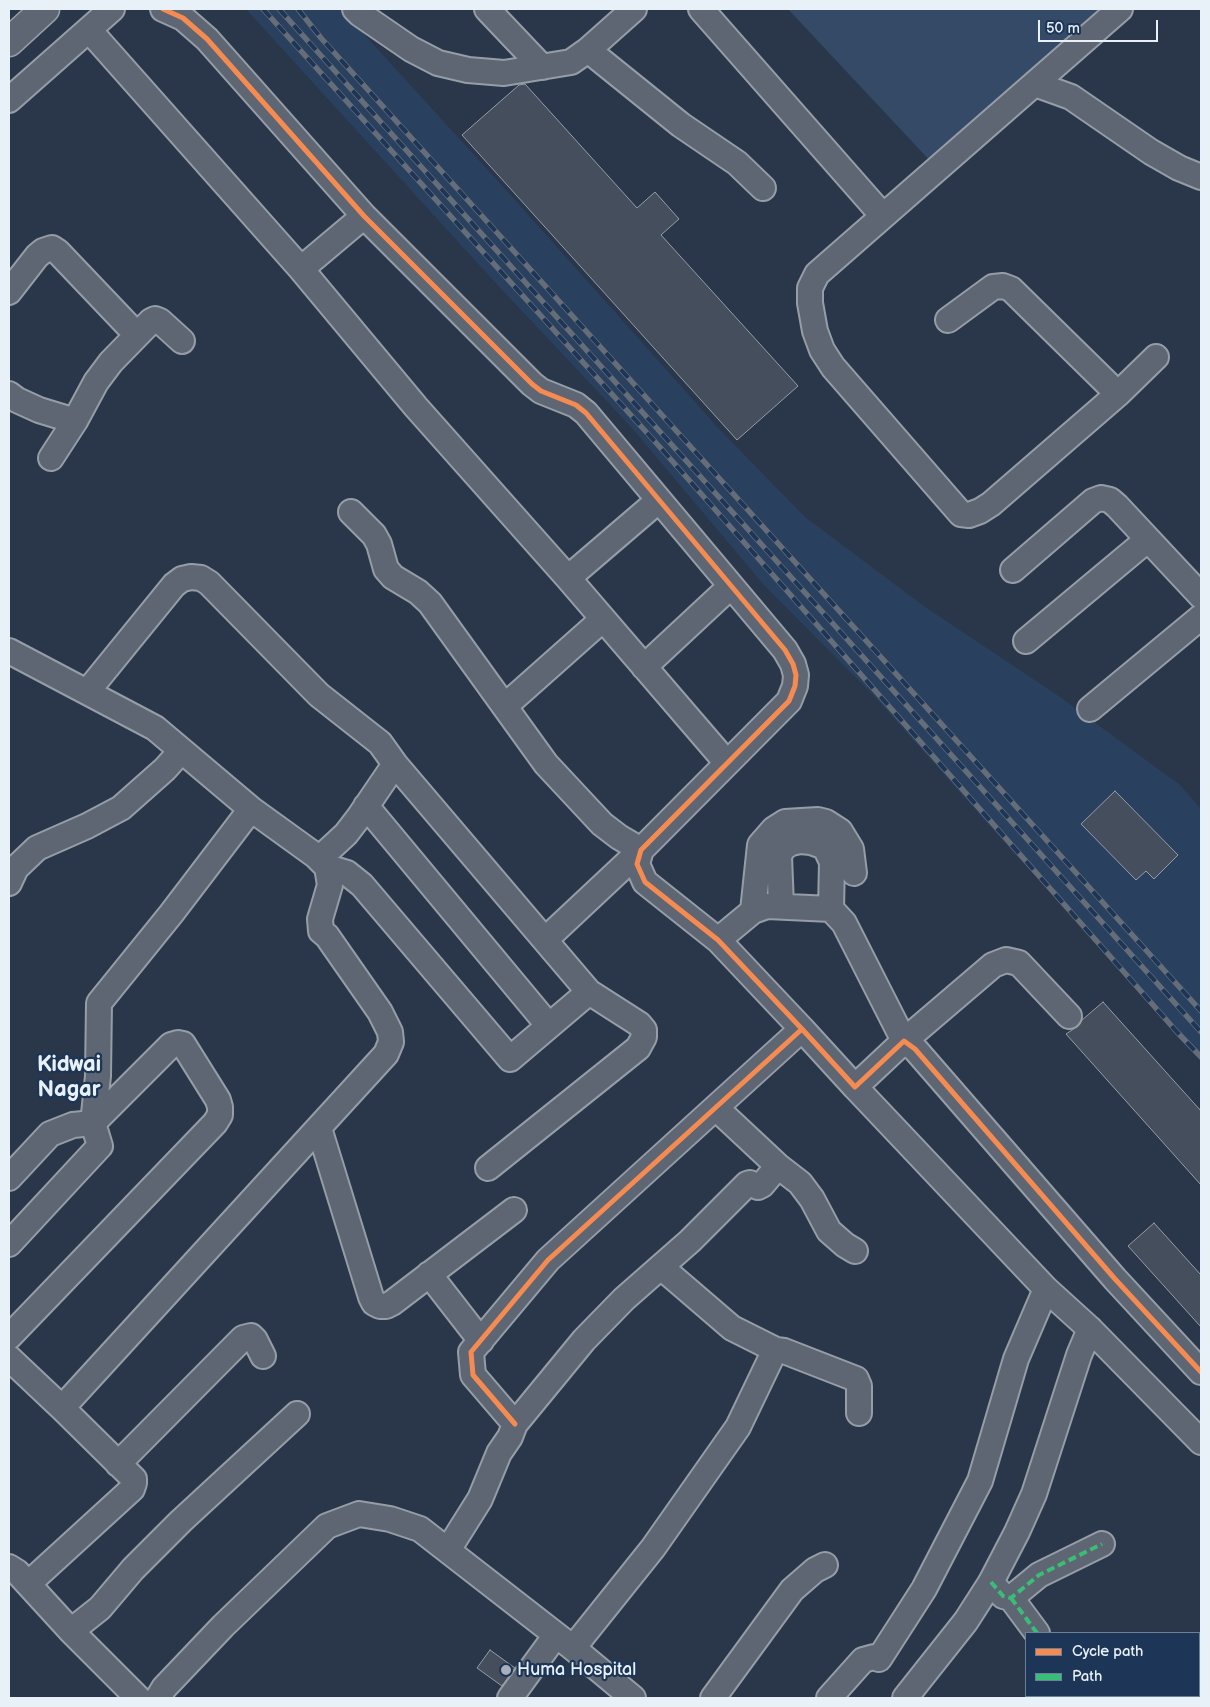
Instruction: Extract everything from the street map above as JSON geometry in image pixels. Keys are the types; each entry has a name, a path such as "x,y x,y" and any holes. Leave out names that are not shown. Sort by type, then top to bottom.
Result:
{"main road":[{"path":"9,42 45,9"}],"street":[{"path":"9,100 112,9"},
{"path":"163,9 183,18 207,39 364,216 532,384 541,391 576,406 586,414 785,650 793,664 796,675 795,686 789,701 641,850 545,940"},
{"path":"354,9 410,49 438,62 468,70 504,73 571,62 588,50 634,9"},
{"path":"487,9 542,67"},
{"path":"701,9 883,216"},
{"path":"1120,9 817,274 810,288 810,303 815,331 822,350 833,367 961,514 969,515 980,512 991,504 1118,394 1156,357"},
{"path":"89,30 301,269 416,407 603,618 727,763"},
{"path":"588,50 680,125 737,163 763,188"},
{"path":"1069,54 1071,97"},
{"path":"1035,84 1071,97 1151,152 1201,177"},
{"path":"301,269 364,216"},
{"path":"9,292 37,256 42,251 52,248 137,335"},
{"path":"948,320 993,287 1003,286 1011,289 1118,394"},
{"path":"51,458 75,421 96,382 111,362 151,321 155,319 160,321 182,341"},
{"path":"9,394 39,410 75,421"},
{"path":"1013,570 1093,501 1101,498 1110,500 1201,596"},
{"path":"568,578 658,500"},
{"path":"351,512 374,535 380,544 386,569 393,577 418,592 430,603 546,764 563,784 602,824 641,850"},
{"path":"1026,641 1147,540"},
{"path":"87,692 174,585 182,579 191,577 201,578 209,583 319,695 380,743 394,764 589,992 639,1024 644,1030 644,1037 638,1048 488,1168"},
{"path":"644,667 731,586"},
{"path":"1090,709 1201,617"},
{"path":"505,706 603,618"},
{"path":"9,651 155,728 251,809 323,863 347,874 362,885 510,1059 589,992"},
{"path":"11,871 37,848 87,826 121,808 165,769 181,750"},
{"path":"323,863 346,834 394,764"},
{"path":"366,806 549,1026"},
{"path":"9,1244 100,1146 93,1123 98,1076 98,1003 171,914 251,809"},
{"path":"753,911 760,845 774,829 785,822 818,820 826,822 840,831 851,849 854,873"},
{"path":"781,906 778,856 783,848 800,841 811,842 825,847 832,862 831,909"},
{"path":"641,850 637,864 645,882 718,940 1046,1289 1090,1329 1201,1442"},
{"path":"62,1408 386,1054 391,1042 390,1032 380,1012 327,936 321,931 320,919 330,885 323,863"},
{"path":"718,940 753,911 767,906 831,909 844,923 904,1041 915,1049 1115,1279 1201,1372"},
{"path":"855,1087 904,1041 993,965 1006,960 1019,963 1069,1016"},
{"path":"515,1424 473,1375 471,1352 548,1260 802,1029"},
{"path":"9,1178 50,1134 73,1125 93,1123 171,1045 183,1044 218,1100 220,1116 215,1123 9,1337"},
{"path":"716,1108 800,1184 812,1199 829,1231 855,1252"},
{"path":"319,1128 374,1303 380,1306 386,1306 514,1210"},
{"path":"448,1550 480,1499 499,1452 510,1437 515,1424 584,1340 624,1299 690,1241 747,1184 750,1183 758,1187 762,1185 778,1166"},
{"path":"661,1267 732,1328 776,1350 784,1350 856,1379 859,1386 859,1413"},
{"path":"429,1274 481,1341"},
{"path":"829,1698 863,1660 874,1656 879,1659 928,1581 980,1481 1016,1359 1046,1289"},
{"path":"916,1694 966,1622 991,1582 1018,1532 1034,1494 1079,1354 1090,1329"},
{"path":"118,1464 243,1338 251,1336 264,1356"},
{"path":"510,1698 653,1548 738,1426 776,1350"},
{"path":"9,1358 134,1479 132,1489 28,1584"},
{"path":"71,1631 100,1608 133,1569 181,1520 297,1414"},
{"path":"158,1698 164,1688 223,1626 327,1526 359,1514 390,1519 420,1529 564,1641 633,1698"},
{"path":"1010,1598 1039,1575 1102,1544"},
{"path":"713,1698 792,1590 815,1570 825,1565"},
{"path":"9,1567 17,1572 71,1631 138,1698"},
{"path":"991,1582 1003,1596 1010,1598 1036,1632"}],"shaded area":[{"path":"246,9 341,9 506,190 720,430 805,517 925,607 1060,697 1180,785 1201,809 1201,1059 1152,1001 1014,853 874,696 763,584 632,428 491,278"},
{"path":"788,9 1105,9 933,164"}],"building":[{"path":"525,84 637,208 655,192 679,219 661,235 798,386 737,440 462,135 519,85"},
{"path":"1115,791 1178,855 1154,879 1146,871 1136,880 1081,824"},
{"path":"1103,1002 1201,1111 1201,1185 1066,1034 1078,1026 1082,1020"},
{"path":"1154,1223 1201,1275 1201,1327 1128,1246"},
{"path":"490,1650 515,1668 502,1686 477,1668"}],"railway":[{"path":"263,9 658,445 1201,1057"},
{"path":"279,9 1201,1032"},
{"path":"298,9 321,38 1201,1011"}],"marked path":[{"path":"991,1582 1003,1596 1011,1598 1039,1575 1102,1544"},
{"path":"1011,1598 1036,1632"}],"cycle path":[{"path":"163,9 183,18 207,39 364,216 532,384 541,391 576,405 586,413 785,650 793,664 796,675 795,686 789,701 641,850 637,864 645,882 718,940 802,1029"},
{"path":"515,1424 473,1375 471,1352 548,1260 802,1029 855,1087 904,1041 915,1049 1115,1279 1201,1372"}],"place":[{"name":"Huma Hospital","path":"506,1670"}],"district":[{"name":"Kidwai Nagar","path":"69,1078"}]}
